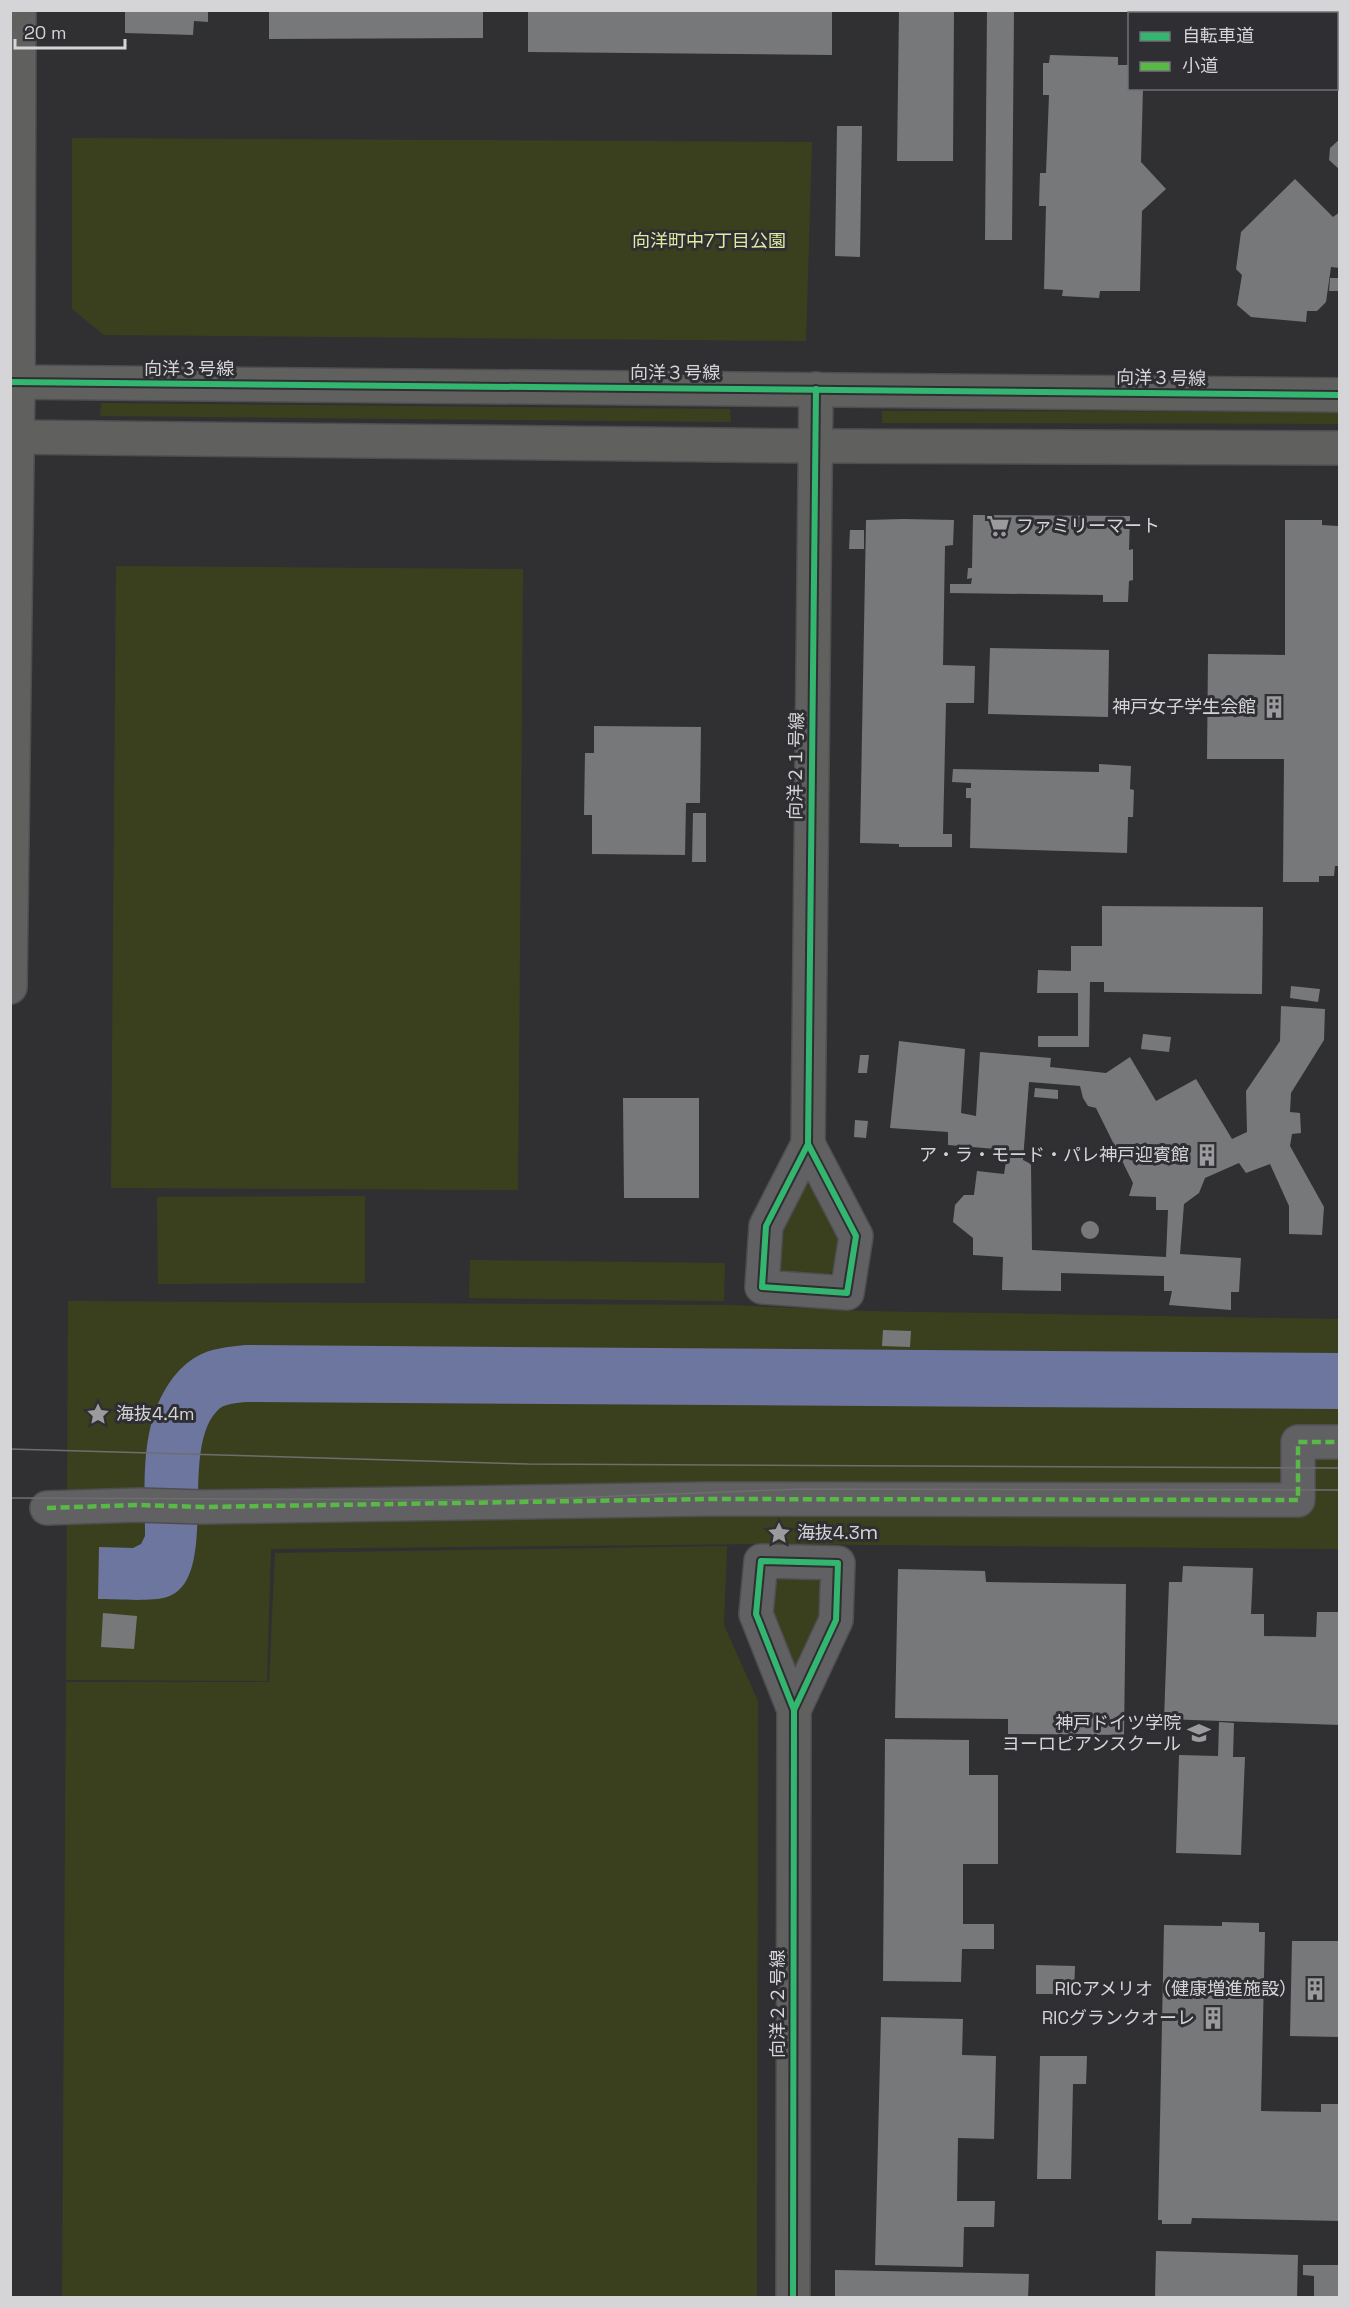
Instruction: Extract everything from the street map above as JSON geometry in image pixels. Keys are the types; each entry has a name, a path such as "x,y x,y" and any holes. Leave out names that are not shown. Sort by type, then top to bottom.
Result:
{"street":[{"path":"10,987 13,437 19,10"},
{"name":"向洋３号線","path":"14,382 1340,395"},
{"name":"向洋２１号線","path":"808,1144 816,389"},
{"path":"13,437 814,446 1340,448"},
{"path":"47,1509 708,1498 1298,1500 1298,1442 1340,1442"},
{"name":"向洋２２号線","path":"793,2298 794,1710"}],"green space":[{"name":"向洋町中7丁目公園","path":"72,138 812,142 806,341 104,335 72,309"},
{"path":"101,403 730,409 731,422 100,416"},
{"path":"882,411 1339,412 1340,424 882,423"},
{"path":"116,566 523,569 518,1190 111,1188"},
{"path":"805,1186 816,1186 839,1233 835,1269 829,1274 784,1273 778,1265 782,1229"},
{"path":"365,1196 365,1283 158,1284 157,1197"},
{"path":"470,1260 725,1263 724,1301 469,1298"},
{"path":"68,1301 728,1305 862,1311 1339,1319 1339,1549 763,1544 271,1549 267,1681 66,1680"},
{"path":"727,1546 724,1625 758,1701 757,2297 62,2297 66,1682 269,1682 275,1553"},
{"path":"780,1577 821,1581 823,1592 823,1603 817,1626 796,1668 790,1667 774,1622 773,1600"}],"water":[{"path":"245,1345 1339,1353 1339,1409 235,1403 220,1408 206,1430 200,1454 196,1541 192,1566 183,1585 167,1597 160,1599 98,1599 99,1547 133,1548 141,1544 145,1536 146,1454 149,1434 161,1396 174,1376 193,1359 214,1350"}],"building":[{"path":"125,10 208,10 208,22 194,21 193,35 125,33"},
{"path":"269,10 483,10 483,38 269,39"},
{"path":"528,10 832,10 832,55 528,52"},
{"path":"899,10 954,10 953,161 897,161"},
{"path":"987,10 1014,10 1012,240 985,240"},
{"path":"1050,55 1118,57 1118,65 1128,65 1128,90 1143,90 1141,162 1166,189 1142,211 1140,291 1100,291 1099,298 1062,296 1063,290 1044,289 1046,206 1039,206 1040,173 1046,173 1049,95 1043,95 1043,63 1049,63"},
{"path":"837,126 862,126 860,257 835,256"},
{"path":"1340,139 1340,170 1329,160 1330,148"},
{"path":"1295,179 1333,217 1340,212 1340,268 1331,267 1326,302 1317,311 1307,311 1306,322 1251,317 1237,305 1242,275 1236,269 1241,232"},
{"path":"1330,278 1340,278 1340,291 1329,291"},
{"path":"973,515 1130,516 1129,550 1133,549 1133,580 1129,581 1128,602 1103,602 1103,595 950,593 950,584 971,584 972,578 967,579 968,568 972,568"},
{"path":"866,520 954,520 953,545 945,546 943,665 975,666 974,703 946,703 943,834 952,834 952,847 899,847 899,844 860,843"},
{"name":"神戸女子学生会館","path":"1285,520 1322,520 1322,525 1338,526 1340,537 1340,866 1335,866 1334,876 1319,876 1319,882 1283,882 1284,759 1207,759 1208,654 1285,655"},
{"path":"850,530 864,530 864,549 849,549"},
{"path":"990,648 1109,650 1108,717 988,714"},
{"path":"594,726 701,727 700,803 686,803 685,855 592,854 592,815 584,815 585,753 594,753"},
{"path":"1099,764 1131,766 1130,789 1134,790 1133,817 1128,817 1127,853 970,848 971,798 966,798 966,788 971,788 971,783 952,782 953,769 1099,772"},
{"path":"693,813 706,813 706,862 692,862"},
{"path":"1102,906 1263,907 1262,994 1104,992 1104,982 1090,982 1089,1047 1038,1047 1038,1036 1078,1036 1078,993 1037,993 1038,970 1071,971 1071,946 1102,946"},
{"path":"1291,986 1320,989 1318,1002 1290,998"},
{"name":"ア・ラ・モード・パレ神戸迎賓館","path":"1281,1006 1325,1009 1324,1040 1291,1093 1290,1112 1300,1113 1301,1133 1292,1134 1290,1146 1324,1207 1322,1235 1289,1234 1289,1206 1270,1164 1246,1173 1239,1163 1205,1178 1199,1193 1184,1204 1180,1254 1241,1258 1239,1292 1231,1292 1231,1310 1169,1305 1172,1291 1164,1291 1164,1276 1061,1273 1061,1291 1002,1290 1003,1257 973,1255 973,1238 953,1222 955,1205 964,1195 974,1195 977,1171 1004,1174 1008,1150 948,1145 948,1132 890,1128 899,1041 965,1049 961,1113 976,1116 980,1052 1051,1058 1050,1067 1106,1073 1130,1057 1156,1101 1196,1079 1232,1139 1247,1132 1246,1091 1280,1041","holes":["1029,1082 1080,1086 1088,1106 1096,1108 1133,1183 1129,1196 1156,1197 1156,1210 1168,1210 1166,1257 1032,1250 1031,1164 1023,1160"]},
{"path":"1143,1034 1171,1037 1169,1052 1141,1049"},
{"path":"860,1055 869,1055 867,1073 858,1073"},
{"path":"1035,1088 1058,1090 1058,1099 1034,1097"},
{"path":"623,1098 699,1098 699,1198 624,1198"},
{"path":"855,1120 868,1121 866,1138 854,1137"},
{"path":"1086,1221 1094,1221 1099,1226 1097,1237 1086,1239 1081,1234 1081,1226"},
{"path":"883,1330 911,1331 910,1347 882,1346"},
{"path":"1183,1566 1253,1568 1251,1614 1264,1614 1264,1636 1316,1637 1317,1612 1340,1612 1340,1725 1164,1719 1169,1582 1182,1582"},
{"path":"898,1569 985,1571 986,1582 1126,1584 1124,1735 1008,1734 1008,1719 895,1718"},
{"path":"103,1613 137,1616 134,1649 101,1647"},
{"path":"1219,1722 1234,1723 1233,1757 1245,1757 1241,1855 1176,1853 1179,1755 1218,1756"},
{"path":"885,1739 969,1740 969,1775 998,1775 998,1864 963,1864 963,1924 994,1924 994,1949 962,1949 961,1982 883,1981"},
{"name":"RICグランクオーレ","path":"1222,1922 1259,1923 1259,1932 1265,1932 1261,2111 1321,2112 1321,2104 1340,2104 1340,2221 1192,2218 1191,2224 1162,2224 1162,2220 1158,2220 1164,1925 1222,1926"},
{"name":"RICアメリオ（健康増進施設）","path":"1292,1941 1340,1941 1340,2037 1290,2036"},
{"path":"1036,1965 1075,1966 1074,1994 1036,1994"},
{"path":"881,2017 963,2019 962,2055 996,2056 994,2139 958,2138 957,2201 995,2201 994,2227 964,2227 963,2267 875,2265"},
{"path":"1040,2056 1087,2056 1086,2084 1073,2084 1071,2179 1037,2179"},
{"path":"1156,2251 1298,2255 1297,2298 1155,2298"},
{"path":"1303,2265 1340,2265 1340,2298 1314,2298 1314,2276 1303,2275"},
{"path":"835,2270 1029,2274 1028,2298 835,2298"}],"tram line":[{"path":"10,1449 528,1464 1340,1468"},
{"path":"10,1498 514,1500 801,1489 1340,1490"}],"marked path":[{"path":"47,1508 708,1499 1298,1500 1298,1442 1340,1442"}],"cycle path":[{"path":"10,382 1340,395"},
{"path":"808,1144 856,1236 847,1293 762,1287 766,1226 808,1144 816,389"},
{"path":"793,2298 794,1710 756,1614 761,1561 838,1563 836,1620 794,1710"}],"place":[{"name":"ファミリーマート","path":"998,526"},
{"name":"神戸女子学生会館","path":"1274,707"},
{"name":"ア・ラ・モード・パレ神戸迎賓館","path":"1207,1155"},
{"name":"海抜4.4m","path":"98,1414"},
{"name":"海抜4.3ｍ","path":"779,1533"},
{"name":"神戸ドイツ学院 ヨーロピアンスクール","path":"1199,1733"},
{"name":"RICアメリオ（健康増進施設）","path":"1315,1989"},
{"name":"RICグランクオーレ","path":"1213,2018"}]}
